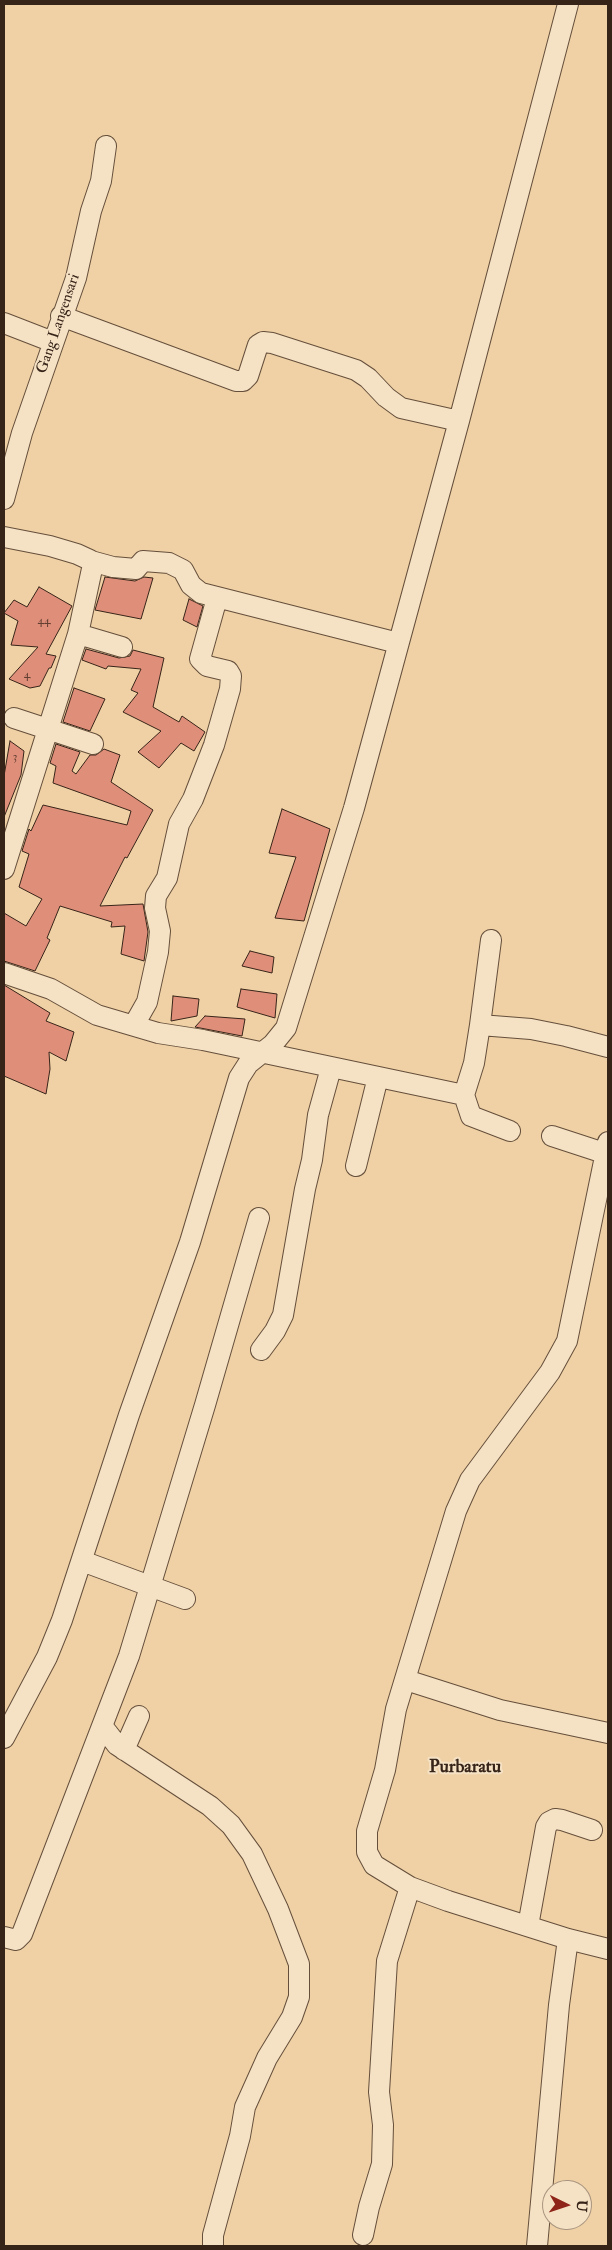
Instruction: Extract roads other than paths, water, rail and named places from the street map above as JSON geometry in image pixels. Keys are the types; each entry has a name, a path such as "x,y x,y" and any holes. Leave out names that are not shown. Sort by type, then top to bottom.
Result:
{"street":[{"path":"4,1738 51,1650 129,1415 190,1242 238,1078 260,1053 273,1044 286,1028 354,808 459,421 568,4"},
{"name":"Gang Langensari","path":"4,500 22,433 61,316 76,278 91,211 101,181 106,146"},
{"path":"61,316 236,381 243,381 248,376 258,345 263,342 272,343 356,370 368,378 386,398 401,408 459,421"},
{"path":"4,322 53,342"},
{"path":"4,537 50,546 76,554 91,562 128,569 138,568 143,561 147,560 169,563 183,570 196,590 217,598 398,643"},
{"path":"4,868 78,634 93,569 91,562"},
{"path":"134,1025 146,1002 158,952 160,931 155,908 156,896 167,878 180,824 194,798 214,746 230,689 231,676 228,671 207,666 200,659 217,598"},
{"path":"78,634 122,647"},
{"path":"14,718 93,744"},
{"path":"491,940 474,1063 464,1095 471,1116 510,1131"},
{"path":"4,973 51,989 96,1015 158,1033 204,1040 464,1095"},
{"path":"480,1025 531,1029 608,1047"},
{"path":"261,1350 275,1331 283,1315 305,1189 312,1160 318,1115 331,1068"},
{"path":"356,1166 378,1077"},
{"path":"552,1136 606,1147 567,1341 550,1372 490,1450 462,1495 396,1709 384,1770 367,1831 367,1852 374,1864 410,1887 568,1939 608,1949"},
{"path":"4,1937 16,1940 22,1934 104,1727 155,1587 259,1218"},
{"path":"82,1560 186,1599"},
{"path":"406,1680 500,1710 608,1733"},
{"path":"126,1744 139,1716"},
{"path":"104,1727 114,1742 126,1744 210,1806 231,1825 252,1854 278,1909 299,1964 300,1980 296,2007 289,2024 267,2058 245,2107 240,2136 213,2235 213,2246"},
{"path":"528,1926 546,1827 549,1822 556,1819 562,1820 592,1830"},
{"path":"362,2235 368,2206 382,2164 383,2125 380,2092 387,1961 410,1887"},
{"path":"537,2246 559,2005 568,1939"}],"district":[{"name":"Purbaratu","path":"465,1768"}]}
